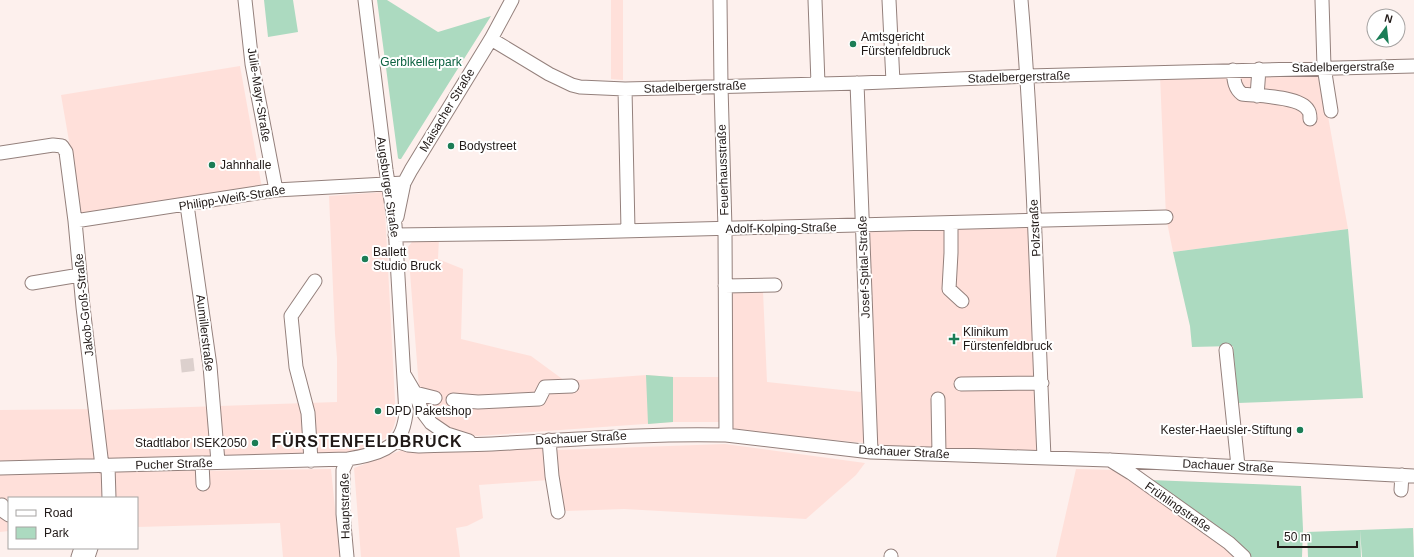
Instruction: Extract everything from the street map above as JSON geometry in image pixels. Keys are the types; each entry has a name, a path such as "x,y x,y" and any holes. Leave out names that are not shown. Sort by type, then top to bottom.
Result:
{"street":[{"name":"Julie-Mayr-Straße","path":"245,0 253,72 276,190"},
{"name":"Augsburger Straße","path":"365,0 384,156 395,230 406,414 401,434 396,441"},
{"name":"Maisacher Straße","path":"395,230 404,183 512,0"},
{"name":"Feuerhausstraße","path":"720,0 725,229 726,435"},
{"path":"816,0 818,84"},
{"path":"890,0 893,82"},
{"name":"Polzstraße","path":"1021,0 1028,76 1044,457"},
{"path":"1322,0 1324,67 1331,112"},
{"name":"Stadelbergerstraße","path":"490,39 549,74 572,85 580,87 625,89 893,82 1028,76 1324,67 1414,66"},
{"path":"1257,96 1259,69"},
{"path":"1233,70 1235,86 1242,94 1293,100 1304,105 1308,109 1310,119"},
{"name":"Josef-Spital-Straße","path":"858,83 871,452"},
{"path":"625,89 628,230"},
{"name":"Jakob-Groß-Straße","path":"0,153 53,146 62,146 66,152 75,221 83,307 109,497"},
{"name":"Philipp-Weiß-Straße","path":"75,221 187,205 276,190 404,183"},
{"name":"Aumillerstraße","path":"187,205 210,366 218,462"},
{"name":"Adolf-Kolping-Straße","path":"395,230 502,234 628,230 863,226 1166,217"},
{"path":"951,223 950,289 962,301"},
{"path":"32,283 80,275"},
{"path":"310,461 308,413 296,366 291,316 315,281"},
{"path":"725,286 775,285"},
{"path":"1226,350 1238,466"},
{"name":"Augsburger Straße","path":"404,374 415,393 420,407 431,423 447,434 480,444"},
{"path":"961,384 1042,383"},
{"path":"453,400 478,402 538,399 545,387 572,386"},
{"path":"415,393 435,398"},
{"path":"938,399 938,454"},
{"name":"Dachauer Straße","path":"396,441 408,445 480,444 618,436 726,435 871,452 1044,457 1408,476"},
{"path":"549,440 552,476 558,512"},
{"name":"Hauptstraße","path":"347,557 343,514 342,470 348,459 380,451 396,441"},
{"name":"Pucher Straße","path":"0,468 348,459"},
{"name":"Frühlingstraße","path":"1109,460 1131,473 1229,543 1244,557"},
{"path":"202,463 203,484"},
{"path":"1401,490 1408,476"}],"shaded area":[{"path":"611,0 623,0 623,80 611,79"},
{"path":"240,66 262,188 82,216 61,95"},
{"path":"1320,71 1348,229 1173,252 1166,217 1160,76"},
{"path":"384,192 396,419 393,429 387,437 375,445 356,452 108,463 103,410 337,402 337,358 329,196"},
{"name":"Klinikum Fürstenfeldbruck","path":"1032,225 1040,453 876,448 868,229"},
{"path":"415,238 439,238 438,259 463,269 461,339 531,356 565,381 646,375 673,377 720,377 720,422 673,422 477,436 453,432 442,427 427,409 419,388 408,247"},
{"path":"763,291 767,382 861,392 864,443 731,430 729,292"},
{"path":"95,409 101,463 0,463 0,410"},
{"path":"546,444 549,480 479,485 483,518 467,526 456,528 460,557 361,557 354,468 402,450"},
{"path":"725,444 865,463 856,475 806,519 624,509 567,511 561,509 556,450"},
{"path":"331,469 340,557 283,557 280,523 138,527 138,497 116,497 115,472"},
{"path":"1076,469 1116,470 1239,557 1056,557"},
{"path":"104,473 106,497 8,497 8,531 0,532 0,474"}],"green space":[{"path":"264,0 293,0 298,32 268,37"},
{"name":"Gerblkellerpark","path":"377,0 387,0 438,32 491,16 401,159 398,158"},
{"path":"1348,229 1363,398 1238,403 1233,346 1192,347 1190,326 1173,252"},
{"path":"646,375 673,377 673,422 648,424"},
{"path":"1150,480 1301,486 1303,529 1302,557 1248,557"},
{"path":"1413,528 1414,557 1362,557 1360,530"},
{"path":"1360,530 1361,557 1308,557 1307,532"}],"tunnel":[{"path":"181,366 199,364"}],"place":[{"name":"Amtsgericht Fürstenfeldbruck","path":"853,44"},
{"name":"Bodystreet","path":"451,146"},
{"name":"Jahnhalle","path":"212,165"},
{"name":"Ballett Studio Bruck","path":"365,259"},
{"name":"Klinikum Fürstenfeldbruck","path":"954,339"},
{"name":"DPD Paketshop","path":"378,411"},
{"name":"Kester-Haeusler-Stiftung","path":"1300,430"},
{"name":"Stadtlabor ISEK2050","path":"255,443"}],"district":[{"name":"FÜRSTENFELDBRUCK","path":"367,441"}]}
